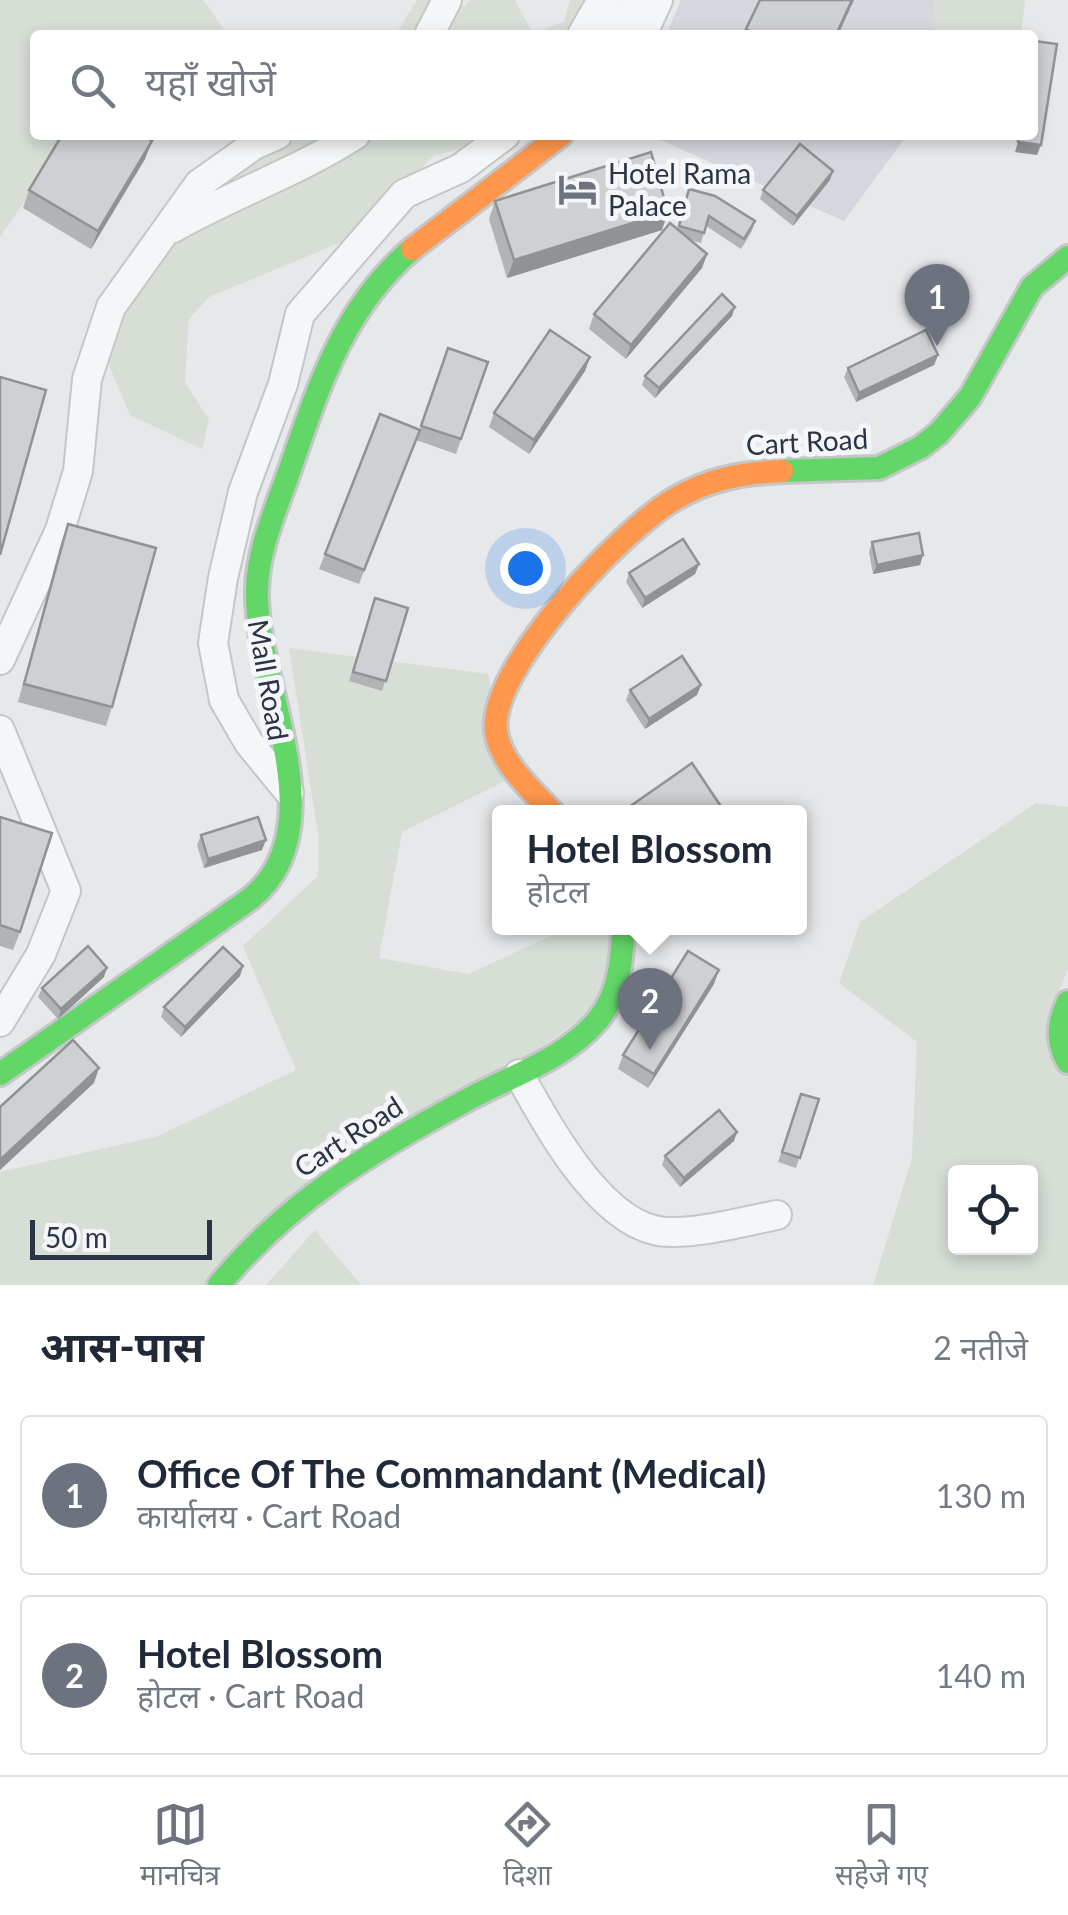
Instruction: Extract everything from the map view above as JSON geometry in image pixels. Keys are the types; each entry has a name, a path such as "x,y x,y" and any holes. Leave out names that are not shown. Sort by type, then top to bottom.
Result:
{"main road":[{"name":"Mall Road","path":"0,1074 263,888 278,870 292,826 292,794 264,666 256,598 264,546 313,401 364,298 444,223 554,140"},
{"name":"Cart Road","path":"546,805 498,748 493,727 506,683 519,662 615,543 661,508 720,477 859,470 900,462 952,421 988,372 1036,283 1068,257"},
{"name":"Cart Road","path":"218,1285 262,1234 359,1161 571,1046 598,1020 610,1000 620,975 623,935"},
{"path":"1068,1002 1058,1031 1068,1062"}],"street":[{"path":"431,30 446,0"},
{"path":"585,30 602,0"},
{"path":"612,30 634,0"},
{"path":"644,30 658,0"},
{"path":"0,660 60,530 78,472 87,379 111,307 199,184 266,140"},
{"path":"159,236 218,202 311,161 347,140"},
{"path":"292,794 249,743 224,700 214,643 222,578 244,492 283,384 300,314 404,194 461,168 498,140"},
{"path":"0,730 66,891 41,954 0,1022"},
{"path":"519,1074 545,1122 586,1179 605,1199 643,1226 663,1232 777,1215"}],"shaded area":[{"path":"0,0 203,0 224,30 30,30 30,140 67,140 0,237"},
{"path":"417,0 444,0 465,7 469,0 515,0 531,30 397,30"},
{"path":"570,0 615,0 610,16 577,30 541,30 564,22"},
{"path":"681,0 934,0 933,30 668,30"},
{"path":"934,0 1025,0 1022,30 933,30"},
{"path":"242,140 471,140 464,148 435,155 344,241 209,297 189,319 185,382 209,420 202,449 130,415 110,368 110,279"},
{"path":"660,140 903,140 844,221"},
{"path":"289,648 488,674 497,722 527,770 402,832 379,958 468,974 553,935 611,935 608,1000 206,1285 0,1285 0,1172 158,1136 296,1070 243,946 318,876 318,835"},
{"path":"1036,803 1068,807 1068,969 1046,1024 1068,1054 1068,1285 873,1285 912,1158 917,1042 839,983 860,922"},
{"path":"315,1230 361,1285 266,1285"}],"building":[{"path":"760,0 852,0 838,30 746,29"},
{"path":"1038,42 1057,44 1041,145 1018,142 1038,140"},
{"path":"59,140 152,141 98,231 29,190"},
{"path":"800,144 833,171 797,216 763,190"},
{"path":"651,152 668,212 514,260 495,201"},
{"path":"689,189 715,196 755,221 744,239 709,216 704,233 679,226"},
{"path":"670,223 707,254 631,345 594,314"},
{"path":"722,294 735,307 659,388 645,376"},
{"path":"550,330 590,357 534,440 494,413"},
{"path":"926,330 938,355 859,393 848,368"},
{"path":"448,348 488,362 461,439 421,426"},
{"path":"0,377 46,390 0,555"},
{"path":"380,414 420,430 364,570 325,554"},
{"path":"68,524 156,548 112,707 24,684"},
{"path":"919,533 923,555 877,565 872,542"},
{"path":"683,539 699,564 645,598 629,573"},
{"path":"375,598 408,608 386,681 353,672"},
{"path":"682,656 701,685 649,719 630,690"},
{"path":"692,763 720,805 632,805"},
{"path":"0,817 52,833 20,932 0,925"},
{"path":"258,817 266,840 208,859 201,835"},
{"path":"88,946 107,968 61,1009 42,988"},
{"path":"223,947 243,966 185,1027 164,1007"},
{"path":"688,951 719,970 654,1074 623,1055"},
{"path":"73,1040 99,1068 0,1160 0,1107"},
{"path":"801,1094 819,1099 800,1158 782,1152"},
{"path":"719,1110 737,1132 684,1178 665,1156"}],"traffic: fast":[{"path":"0,1074 250,899 276,869 288,834 291,795 259,627 257,589 261,559 273,515 335,352 367,297 412,249"},
{"path":"782,471 879,468 921,447 939,433 970,397 1032,287 1068,257"},
{"path":"219,1285 273,1228 333,1180 432,1119 553,1057 584,1035 604,1011 615,989 622,935"},
{"path":"1068,1002 1060,1032 1068,1062"}],"traffic: slow":[{"path":"412,249 554,140"},
{"path":"545,805 510,765 496,731 499,705 513,673 535,639 592,570 622,540 673,500 726,478 782,471"}],"place":[{"name":"Hotel Rama Palace","path":"578,189"},
{"name":"Office Of The Commandant (Medical)","path":"937,346"},
{"name":"Hotel Blossom","path":"650,1050"}]}
